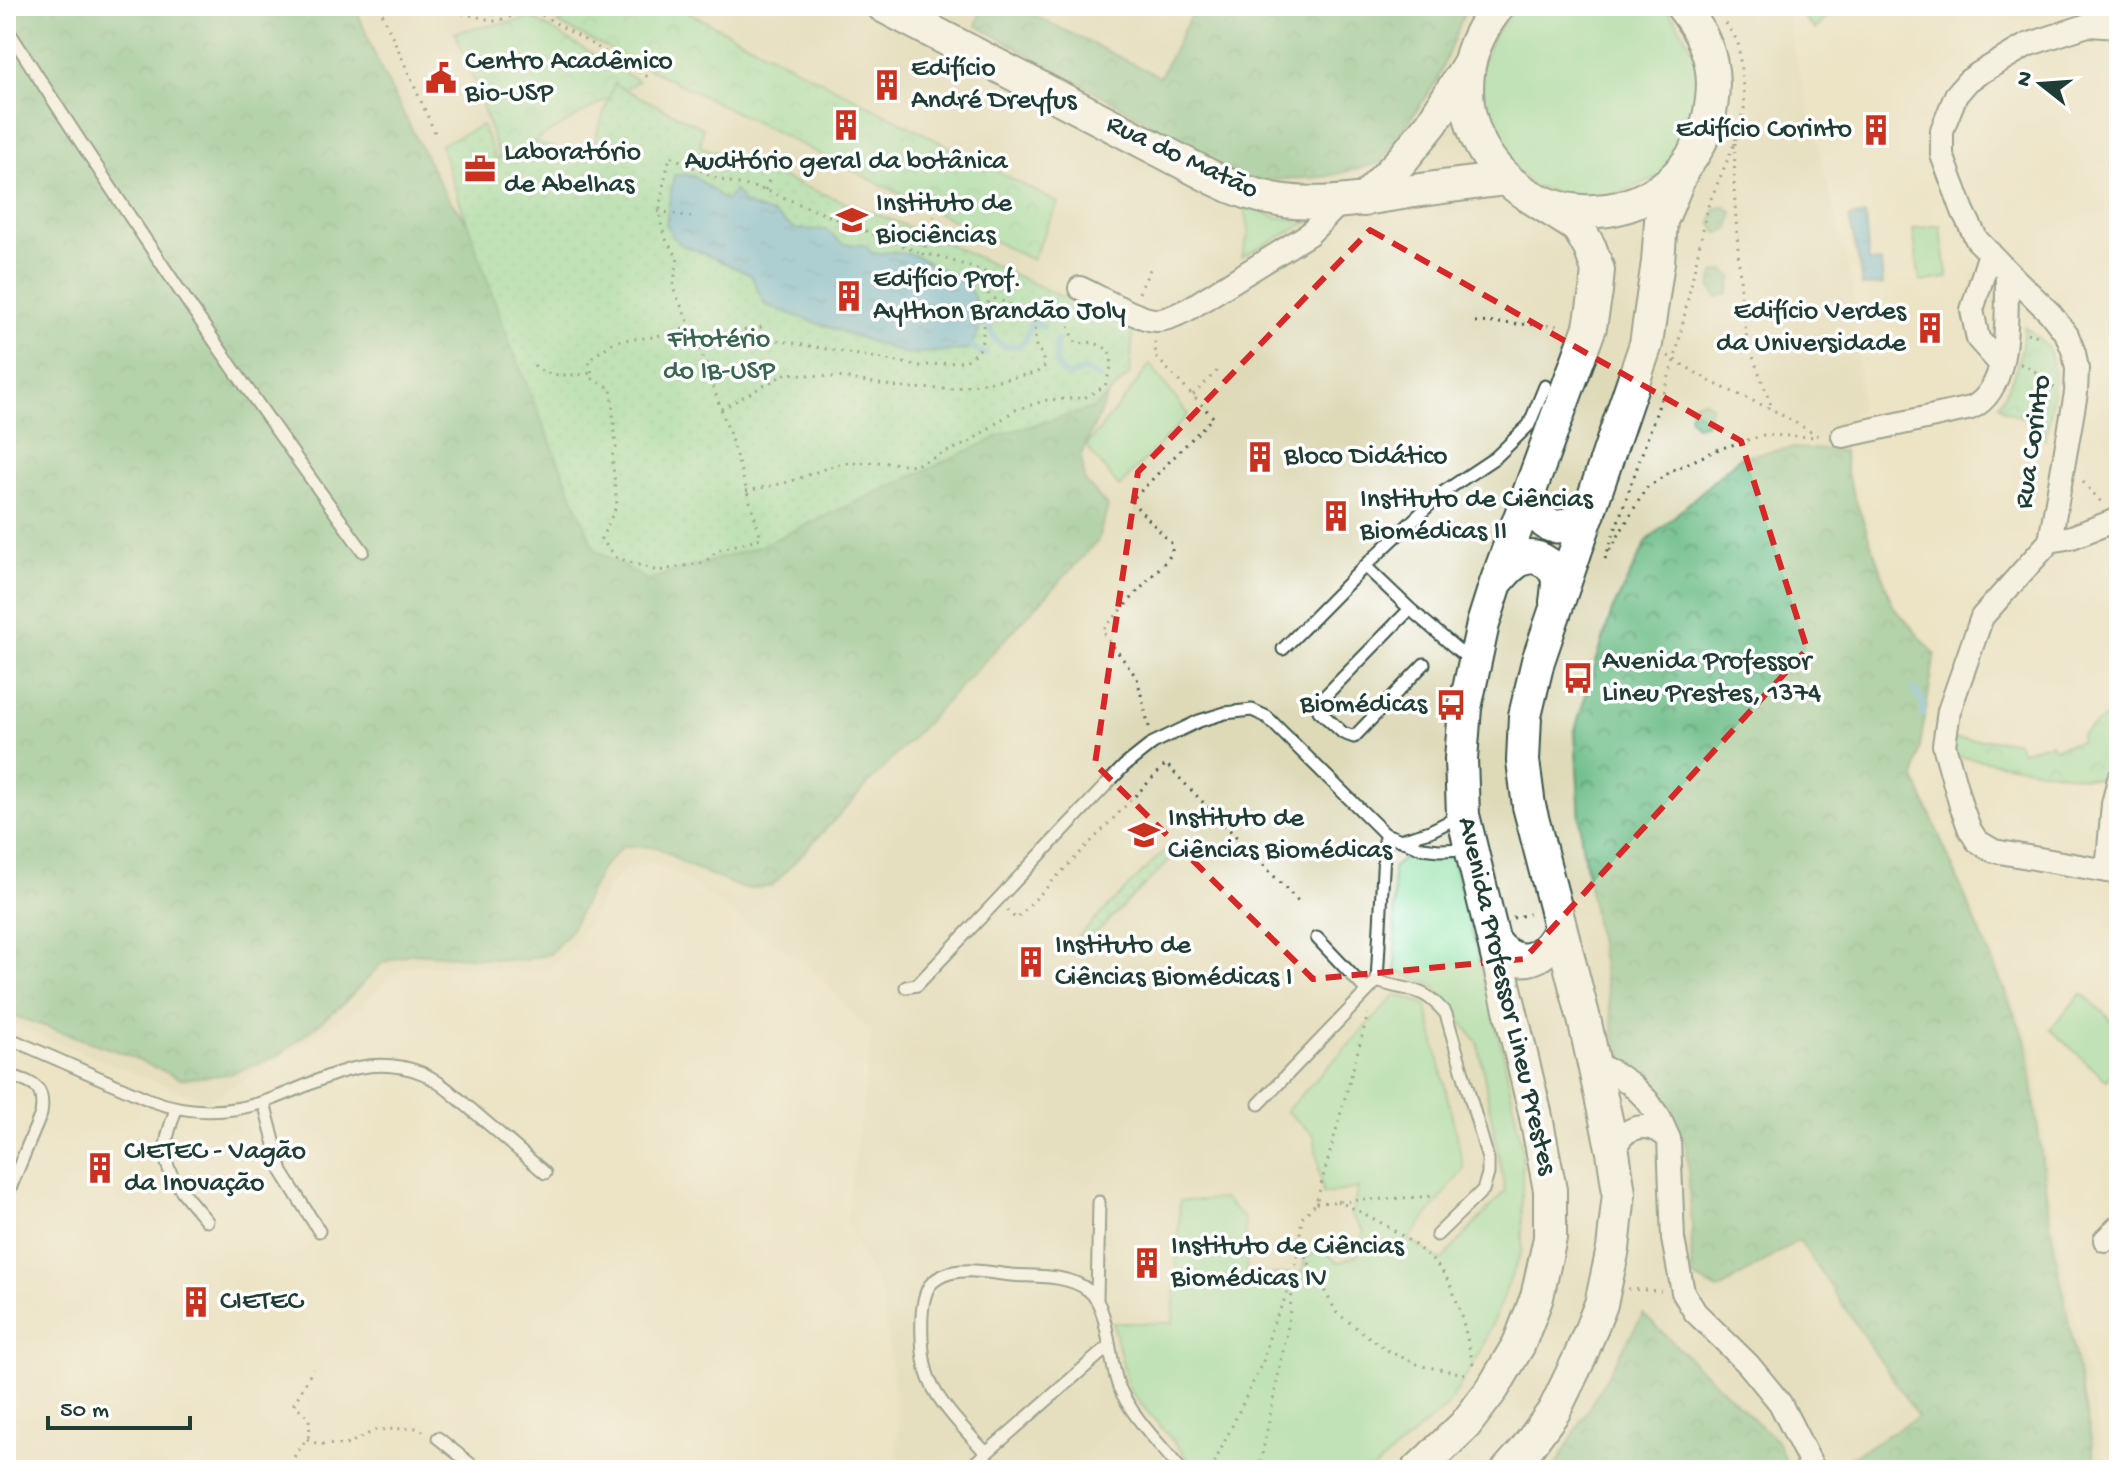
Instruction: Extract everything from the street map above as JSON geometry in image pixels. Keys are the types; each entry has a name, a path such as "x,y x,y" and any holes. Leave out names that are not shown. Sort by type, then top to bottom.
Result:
{"main road":[{"name":"Rua do Matão","path":"883,6 1255,197 1299,203 1352,201 1517,187"},
{"path":"1508,1470 1554,1411 1580,1357 1601,1304 1613,1249 1619,1193 1613,1152 1576,987 1529,806 1523,761 1525,716 1538,661 1646,344 1661,221 1682,171 1703,139 1713,102 1712,64 1699,28 1682,6"},
{"path":"1352,201 1402,160 1432,123 1469,62 1492,12"},
{"path":"1469,62 1469,113 1476,137 1489,159 1517,187 1555,207 1582,212 1610,211 1637,203 1661,190 1682,171"},
{"name":"Avenida Professor Lineu Prestes","path":"1418,1470 1465,1425 1493,1388 1519,1344 1537,1297 1550,1238 1550,1190 1509,1001 1470,849 1463,815 1461,759 1465,708 1483,624 1590,327 1598,270 1578,227 1517,187"},
{"path":"1530,492 1535,511 1547,524 1564,527 1589,513"},
{"path":"1496,583 1514,563 1526,558 1538,558 1550,564 1557,575 1556,609"},
{"path":"1493,934 1502,952 1515,959 1528,959 1541,954 1551,945 1557,917"},
{"path":"1509,1001 1521,980 1533,973 1560,975 1576,987"}],"street":[{"name":"Rua Corinto","path":"2110,6 2088,25 2027,45 1968,81 1956,95 1942,130 1942,155 1977,240 2050,313 2067,335 2077,369 2050,541 1982,617 1949,711 1944,745 1961,806 1977,841 1994,851 2113,872"},
{"path":"2088,25 2119,27"},
{"path":"1080,288 1153,321 1170,318 1309,234 1352,201"},
{"path":"1990,253 1972,310 1978,339 2001,365"},
{"path":"1843,436 1978,405 1989,392 2001,365 2007,335 2007,271"},
{"path":"2050,541 2072,537 2112,513"},
{"path":"2113,872 2113,804 2119,779"},
{"path":"1594,1064 1613,1072 1639,1092 1660,1119 1669,1139 1673,1239 1683,1292 1695,1312 1748,1364 1780,1403 1814,1470"},
{"path":"1613,1152 1620,1137 1639,1127 1650,1127 1669,1139"}],"lane":[{"path":"6,27 77,138 285,444 363,551"},
{"path":"1283,649 1442,493 1496,457 1529,425 1545,386"},
{"path":"1365,566 1474,664"},
{"path":"1410,609 1322,699 1319,711 1343,733 1354,737 1424,664"},
{"path":"906,987 917,985 1124,766 1153,743 1199,721 1225,713 1252,710 1267,717 1385,834 1422,848 1470,849"},
{"path":"1400,840 1430,831 1463,815"},
{"path":"1259,1104 1377,981 1385,834"},
{"path":"1317,938 1367,991"},
{"path":"1377,981 1423,992 1446,1014 1488,1159 1483,1190 1437,1235"},
{"path":"6,1037 150,1100 190,1111 219,1111 264,1102 344,1071 381,1065 402,1067 425,1074 450,1092 545,1173"},
{"path":"6,1074 36,1086 43,1101 41,1114 6,1198"},
{"path":"264,1102 282,1172 319,1231"},
{"path":"176,1109 168,1133 165,1159 177,1185 207,1221"},
{"path":"1097,1299 1099,1202"},
{"path":"986,1453 939,1398 930,1383 924,1361 922,1325 926,1293 940,1277 963,1271 1068,1280 1090,1291 1102,1310 1118,1386 1129,1406 1181,1470"},
{"path":"967,1470 1109,1346"},
{"path":"438,1438 478,1470"}],"path":[{"path":"386,6 380,7 435,133"},
{"path":"449,6 453,11 495,21 550,6"},
{"path":"491,6 495,21"},
{"path":"963,6 969,9"},
{"path":"535,11 650,78"},
{"path":"1722,18 1738,42 1745,105 1735,142 1708,206 1675,359 1605,559 1646,488 1673,470 1719,449 1764,435 1831,439 1843,436"},
{"path":"1735,142 1735,204 1747,341 1773,410"},
{"path":"691,327 653,337 615,341 589,360 593,379 611,388 616,448 612,456 617,505 601,539 617,558 658,571 705,562 718,550 761,538 698,343 691,327 673,288 678,257 668,245 658,211 670,156 721,180 765,190 923,254 986,272 989,296 982,338 979,350 966,361 921,366 771,339 762,327 709,337 698,343"},
{"path":"765,190 769,180"},
{"path":"658,211 691,217"},
{"path":"923,254 934,216"},
{"path":"1130,312 1151,267"},
{"path":"721,409 787,373 903,388 950,389 1036,373 1045,366 1036,348 1034,319 1017,307 989,296"},
{"path":"746,491 789,482 838,464 877,462 916,465 968,443 1015,410 1047,400 1084,398 1105,386 1112,364 1109,350 1093,342 1077,344 1069,320 1061,314 1044,311 1034,319"},
{"path":"1475,322 1590,327"},
{"path":"2007,335 2028,333 2046,338 2074,353"},
{"path":"1646,344 1713,383 1773,410 1820,437"},
{"path":"1153,743 1137,678 1102,631 1172,554 1172,544 1131,501 1213,417 1156,357"},
{"path":"2001,365 2024,364 2073,406"},
{"path":"534,365 539,371 571,375 592,373"},
{"path":"1193,395 1218,370"},
{"path":"2064,462 2112,513"},
{"path":"997,900 1016,919 1166,764 1299,902"},
{"path":"1493,934 1557,917"},
{"path":"1259,1470 1287,1332 1302,1218 1316,1203 1369,1011"},
{"path":"1316,1203 1436,1196"},
{"path":"1297,1242 1337,1313 1362,1332 1390,1352 1422,1366 1475,1375 1461,1313 1444,1274 1408,1238 1337,1201"},
{"path":"1211,1470 1264,1359 1271,1329 1293,1282"},
{"path":"1605,1287 1683,1292"},
{"path":"285,1470 310,1434 309,1418 294,1404 313,1369"},
{"path":"307,1439 318,1444 346,1445 376,1430 416,1428 438,1438"}],"highlighted area":[{"path":"1370,230 1741,441 1807,649 1524,959 1313,979 1095,764 1138,472"}],"shaded area":[{"path":"6,6 1783,6 1852,282 1861,404 1842,434 1850,478 1895,605 1937,654 1916,779 2032,1043 2055,1223 2106,1470 896,1470 898,1420 882,1295 846,1222 872,1033 808,966 675,872 652,862 626,868 606,891 575,945 546,970 414,965 391,975 361,1007 207,1102 6,1022"}],"green space":[{"path":"6,6 355,6 382,72 445,194 502,267 1111,388 1081,455 1085,481 1108,507 1097,542 772,886 743,889 685,864 657,847 623,846 602,868 570,931 550,954 521,961 412,953 382,963 342,1005 278,1056 230,1074 181,1079 125,1054 6,1013"},
{"path":"597,6 676,6 1058,203 1032,260 557,23"},
{"path":"972,6 1015,6 1160,77 1193,6 1467,6 1437,81 1380,163 1324,177 1252,181 1189,156 1140,117 976,25 980,14"},
{"path":"1517,6 1660,6 1674,18 1692,48 1700,81 1698,116 1662,175 1598,202 1531,186 1486,134 1481,65 1495,33"},
{"path":"1799,6 1838,6 1815,30 1796,9"},
{"path":"532,18 638,81 500,161 455,32"},
{"name":"Fitotério do IB-USP","path":"614,84 703,128 700,146 927,234 1133,330 1130,374 1094,408 1009,432 758,547 647,580 595,550 508,339 440,145 482,125 496,160 537,143 588,159"},
{"path":"1244,203 1276,217 1310,221 1242,257 1249,231"},
{"path":"1724,206 1733,213 1729,230 1718,233 1711,223 1715,209"},
{"path":"1940,225 1948,278 1920,282 1913,229"},
{"path":"1724,270 1733,277 1728,294 1717,297 1710,287 1714,273"},
{"path":"2025,326 2052,357 2052,406 2044,439 2029,420 2004,410 1999,404 2016,366"},
{"path":"1150,364 1188,415 1119,487 1086,446"},
{"path":"1703,400 1712,406 1707,423 1696,426 1689,416 1693,402"},
{"path":"1793,448 1843,451 1848,478 1893,606 1935,654 1915,778 2027,1044 2050,1224 2097,1470 1837,1470 1836,1466 1918,1417 1799,1240 1718,1290 1691,1276 1692,1224 1686,1145 1665,1101 1620,1068 1581,839 1575,730 1612,611 1647,541 1741,456"},
{"path":"2119,708 2119,750 2102,780 1954,756 1954,739 2016,741 2022,751 2051,743 2054,748 2081,741 2080,735"},
{"path":"1169,846 1177,853 1081,948 1074,941"},
{"path":"1408,854 1452,857 1503,1052 1522,1149 1522,1250 1481,1351 1448,1405 1372,1470 1198,1470 1129,1390 1113,1323 1173,1323 1180,1201 1224,1199 1244,1219 1247,1276 1303,1273 1305,1256 1324,1251 1338,1263 1357,1255 1364,1231 1351,1216 1358,1188 1323,1194 1314,1135 1286,1111 1396,995 1426,1004 1464,1169 1409,1239 1441,1261 1505,1191 1478,1043 1433,984 1396,972 1393,868"},
{"path":"2082,993 2119,1027 2119,1066 2106,1080 2050,1029"},
{"path":"1643,1314 1777,1441 1789,1470 1553,1470"}],"water":[{"path":"674,175 693,175 726,201 735,191 744,204 774,215 795,229 826,230 843,244 864,245 873,254 892,252 914,255 961,280 972,293 980,313 979,332 968,350 906,354 765,305 751,275 683,246 673,237 666,223"},
{"path":"1865,215 1869,262 1881,262 1883,285 1862,286 1849,217"}],"waterway":[{"path":"979,323 990,326 998,342 1010,346 1019,345 1025,340 1033,322 1043,327"},
{"path":"1057,340 1056,360 1063,373 1068,377 1085,370 1099,378"},
{"path":"971,345 986,354"},
{"path":"1915,690 1924,702 1923,714"}],"place":[{"name":"Centro Acadêmico Bio-USP","path":"441,78"},
{"name":"Edifício André Dreyfus","path":"887,85"},
{"name":"Auditório geral da botânica","path":"846,125"},
{"name":"Edifício Corinto","path":"1876,130"},
{"name":"Laboratório de Abelhas","path":"480,169"},
{"name":"Instituto de Biociências","path":"852,220"},
{"name":"Edifício Prof. Aylthon Brandão Joly","path":"849,296"},
{"name":"Edifício Verdes da Universidade","path":"1930,328"},
{"name":"Bloco Didático","path":"1260,457"},
{"name":"Instituto de Ciências Biomédicas II","path":"1336,516"},
{"name":"Avenida Professor Lineu Prestes, 1374","path":"1578,678"},
{"name":"Biomédicas","path":"1451,705"},
{"name":"Instituto de Ciências Biomédicas","path":"1144,835"},
{"name":"Instituto de Ciências Biomédicas I","path":"1031,962"},
{"name":"CIETEC - Vagão da Inovação","path":"100,1168"},
{"name":"Instituto de Ciências Biomédicas IV","path":"1147,1263"},
{"name":"CIETEC","path":"196,1302"}]}
